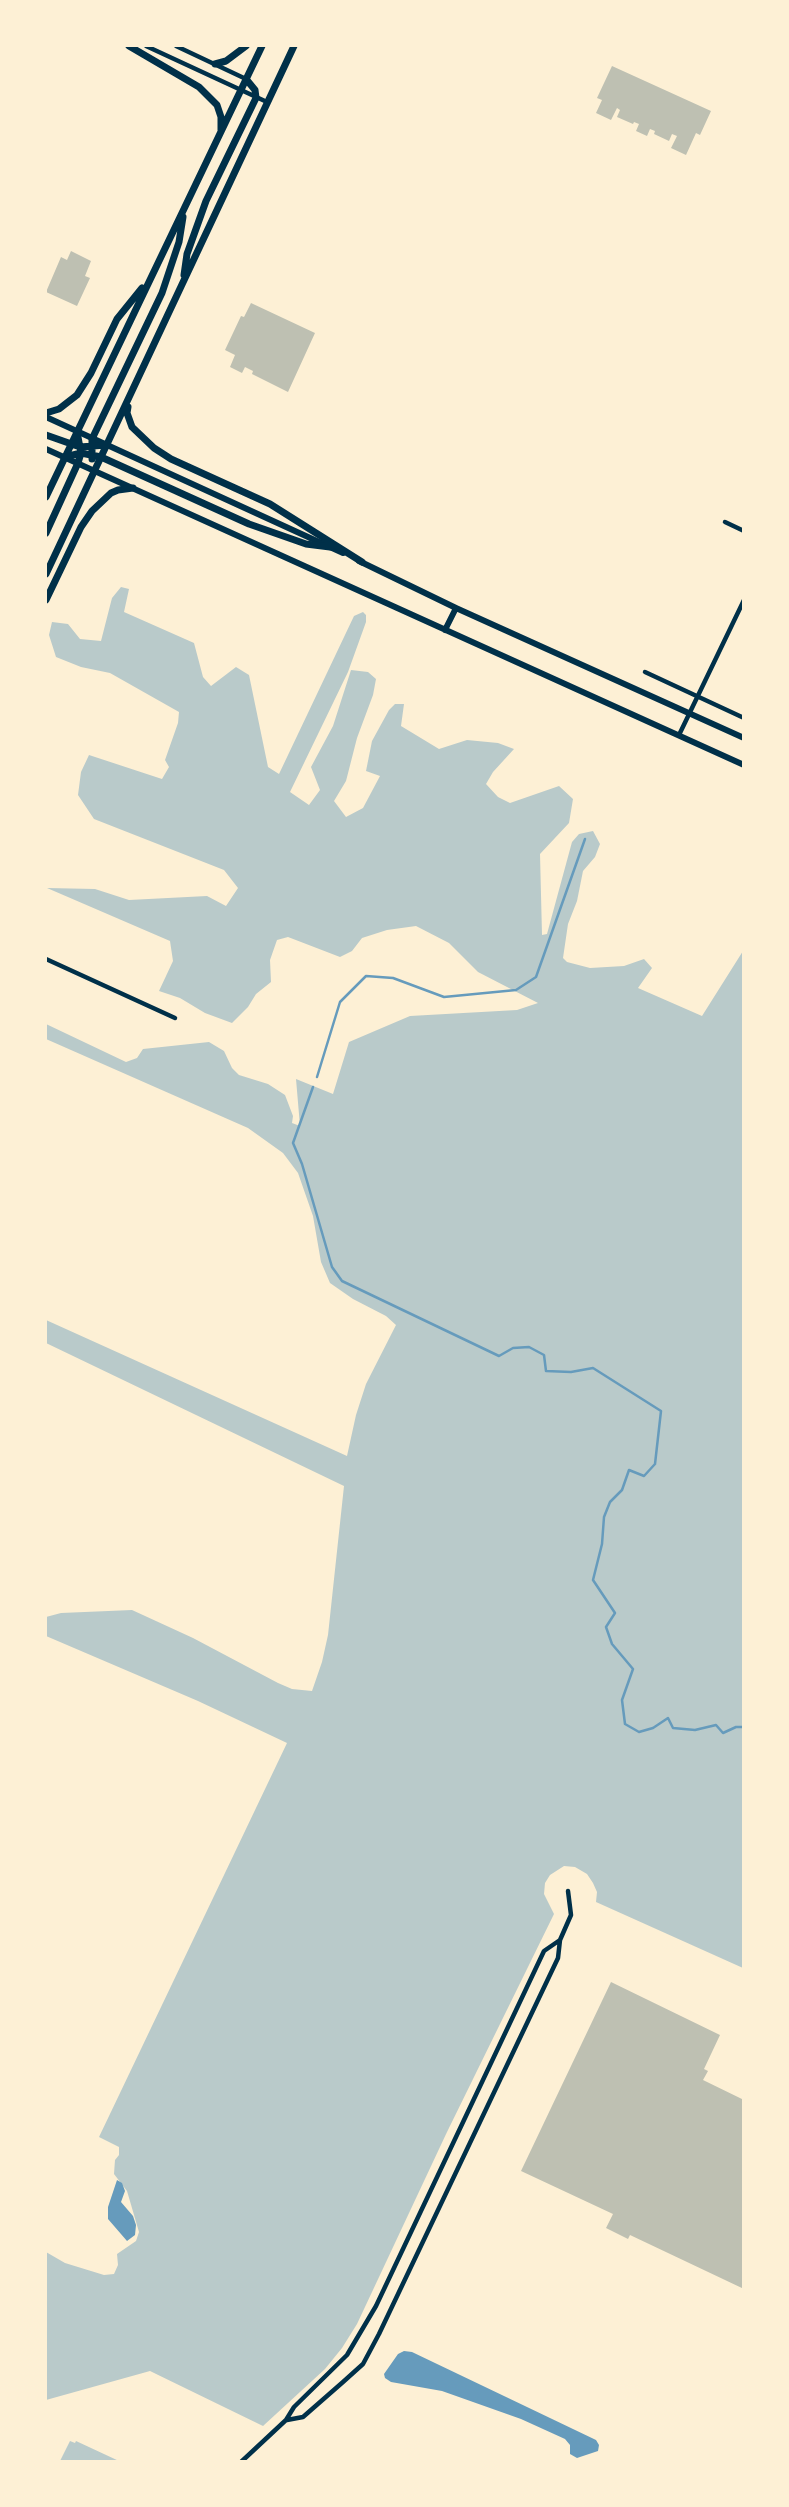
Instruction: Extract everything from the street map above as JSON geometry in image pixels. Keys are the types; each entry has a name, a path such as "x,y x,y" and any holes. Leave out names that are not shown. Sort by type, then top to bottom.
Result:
{"main road":[{"path":"129,46 199,87 217,105 221,117 221,132"},
{"path":"215,64 226,61 246,46"},
{"path":"46,497 262,46"},
{"path":"46,574 294,46"},
{"path":"183,282 187,254 206,201 256,98 255,90 246,79"},
{"path":"94,471 91,447 162,293 179,242 183,213"},
{"path":"46,415 77,395 91,373 117,319 150,279"},
{"path":"129,400 127,413 132,427 154,448 270,504 362,562"},
{"path":"46,415 77,431 101,457 248,524 306,544 330,547"},
{"path":"46,533 78,463 80,450 77,431"},
{"path":"46,435 80,450"},
{"path":"65,457 80,450 106,445 744,738"},
{"path":"46,449 744,765"},
{"path":"46,600 80,527 92,511 111,493 133,488"},
{"path":"445,630 456,608"}],"street":[{"path":"146,46 267,102"},
{"path":"176,46 246,79"},
{"path":"724,522 744,531"},
{"path":"679,735 744,600"},
{"path":"645,673 744,718"},
{"path":"46,959 175,1018"},
{"path":"286,2420 303,2417 363,2364 558,1958 560,1940 571,1915 568,1891"},
{"path":"241,2462 286,2420 294,2407 347,2355 367,2321 544,1951 560,1940"}],"shaded area":[{"path":"121,587 129,589 124,612 194,643 203,677 211,686 236,667 249,675 268,767 279,774 354,616 363,612 366,622 348,672 290,792 309,805 320,790 311,767 333,726 351,670 368,672 376,679 373,695 357,738 346,781 334,801 346,817 363,808 380,776 366,771 372,741 389,710 395,704 404,704 401,726 439,749 467,740 498,743 514,749 486,784 498,797 510,803 559,786 573,799 569,823 540,854 542,935 547,934 572,842 579,834 593,831 600,844 595,857 583,871 577,901 568,924 563,958 567,962 590,968 624,966 644,959 652,968 638,988 702,1016 743,951 743,1968 596,1902 597,1892 593,1883 587,1874 575,1867 564,1866 550,1875 545,1883 544,1894 554,1914 357,2324 325,2369 263,2426 150,2371 46,2400 46,2252 65,2263 104,2275 114,2274 118,2265 117,2254 136,2241 139,2232 127,2191 114,2174 119,2147 99,2137 287,1743 198,1701 46,1636 46,1617 61,1613 132,1610 193,1638 278,1683 292,1689 312,1691 328,1635 344,1486 46,1343 46,1320 347,1456 366,1384 396,1325 386,1316 353,1299 330,1283 321,1262 313,1216 298,1173 283,1153 248,1128 46,1039 46,1024 126,1062 137,1058 143,1049 209,1042 224,1051 232,1068 239,1075 268,1084 285,1095 293,1116 292,1123 300,1126 296,1079 333,1094 349,1042 410,1016 517,1010 538,1003 478,972 449,943 416,926 387,930 362,938 352,951 340,957 288,937 277,940 270,960 271,982 256,994 248,1007 232,1023 159,991 173,961 170,941 47,888 95,889 129,900 207,896 226,906 238,888 224,870 94,819 78,795 81,772 89,755 162,779 169,767 165,760 178,723 179,712 110,673 81,667 56,657 49,635 52,622 68,624 80,639 101,641 112,598"},
{"path":"70,2441 76,2441 119,2461 60,2461"}],"water":[{"path":"117,2180 122,2183 125,2191 121,2202 133,2216 136,2225 135,2235 127,2241 108,2219 108,2207"},
{"path":"404,2351 412,2352 596,2440 598,2451 577,2458 570,2454 570,2445 565,2439 521,2419 442,2391 391,2382 384,2374 398,2354"}],"building":[{"path":"612,66 711,111 700,135 696,133 686,155 671,148 677,136 672,134 669,141 650,129 647,136 636,131 639,124 617,117 620,110 617,108 611,120 596,113 602,100 597,98"},
{"path":"71,251 91,261 85,276 90,278 77,306 46,292 61,257 67,260"},
{"path":"251,303 315,333 288,392 252,374 253,371 245,367 242,373 230,367 235,355 225,350 241,316 244,317"},
{"path":"611,1982 720,2035 704,2069 708,2071 703,2080 744,2100 744,2289 630,2235 628,2239 606,2228 613,2214 521,2171"}],"waterway":[{"path":"317,1077 340,1002 366,976 393,978 444,997 516,990 536,977 585,839"},
{"path":"313,1087 293,1143 302,1164 332,1267 342,1281 499,1356 513,1348 529,1347 544,1355 546,1371 571,1372 593,1368 661,1411 655,1464 644,1476 629,1470 622,1490 610,1502 604,1517 602,1544 593,1580 615,1613 606,1627 612,1644 633,1669 622,1700 625,1724 639,1732 653,1728 668,1718 673,1728 695,1730 716,1725 723,1733 736,1727 744,1727"}]}
